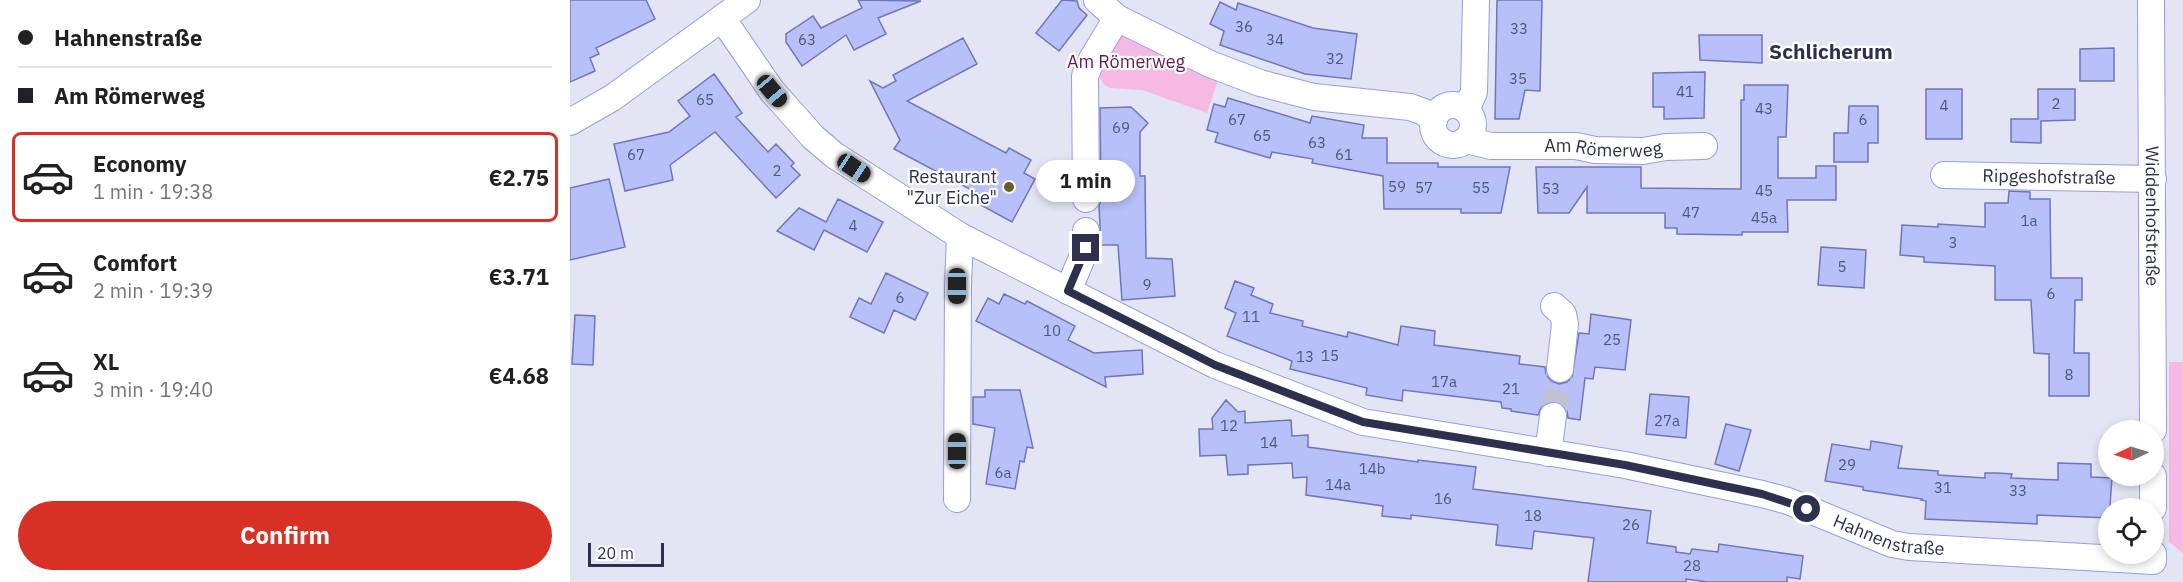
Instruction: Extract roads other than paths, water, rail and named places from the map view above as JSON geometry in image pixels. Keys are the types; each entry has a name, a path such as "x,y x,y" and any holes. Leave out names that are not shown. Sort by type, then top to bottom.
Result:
{"street":[{"path":"570,122 612,98 747,0"},
{"path":"1097,0 1117,18 1210,64 1260,82 1314,97 1410,106 1424,112 1434,120 1445,107 1459,106 1466,110 1473,124 1467,140"},
{"path":"1466,110 1474,92 1476,0"},
{"name":"Widdenhofstraße","path":"2151,0 2153,420"},
{"name":"Hahnenstraße","path":"722,18 772,91 813,137 834,155 960,236 1215,365 1363,422 1625,465 1762,494 1788,501 1892,544 1909,547 2098,555"},
{"path":"1086,199 1085,76 1092,59 1117,18"},
{"name":"Am Römerweg","path":"1434,120 1434,132 1442,142 1454,145 1467,140 1491,146 1576,146 1595,150 1643,151 1666,147 1704,146"},
{"name":"Ripgeshofstraße","path":"1944,176 2153,179"},
{"path":"1068,291 1086,248 1086,231"},
{"path":"957,499 957,286 960,236"},
{"path":"1554,306 1563,314 1565,324 1560,369"},
{"path":"1548,453 1553,416"}],"tunnel":[{"path":"1553,416 1560,369"}],"place":[{"name":"Restaurant \"Zur Eiche\"","path":"1009,187"}],"district":[{"name":"Schlicherum","path":"1831,52"}]}
